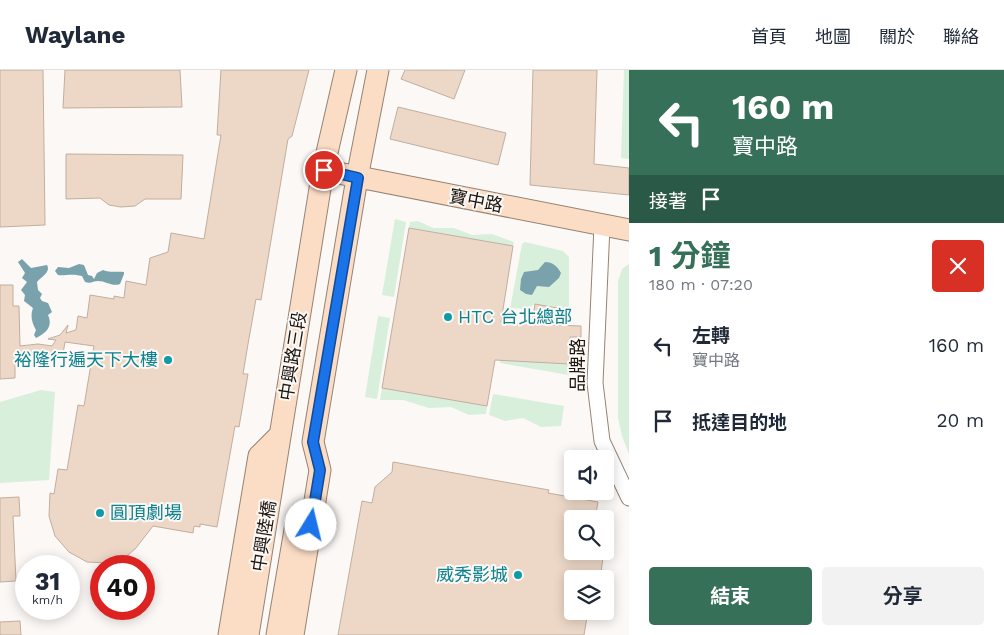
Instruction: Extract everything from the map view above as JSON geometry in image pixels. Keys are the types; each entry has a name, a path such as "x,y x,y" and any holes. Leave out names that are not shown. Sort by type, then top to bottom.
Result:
{"street":[{"name":"中興路三段","path":"279,436 324,170 346,70"},
{"name":"中興路三段","path":"293,635 320,470 313,442 378,70"},
{"name":"寶中路","path":"324,170 629,230"},
{"name":"品牌路","path":"602,226 595,383 602,441 629,498"},
{"path":"229,635 259,456 279,436"},
{"name":"中興陸橋","path":"248,635 279,436"},
{"name":"中興陸橋","path":"277,635 306,469 313,442"}],"green space":[{"path":"624,70 629,70 629,159 621,158"},
{"path":"395,219 406,222 394,297 382,295"},
{"path":"418,221 433,228 454,228 472,235 492,234 514,242 513,246 409,228 410,222"},
{"path":"525,242 563,251 569,257 569,315 557,308 535,304 526,309 512,308 509,360 571,364 569,375 500,363 522,244"},
{"path":"629,264 629,454 618,418 618,281 622,269"},
{"path":"378,316 390,318 377,399 365,397"},
{"path":"382,388 487,406 486,414 469,415 451,407 429,408 403,400 380,400"},
{"path":"41,390 55,392 49,480 0,483 0,402"},
{"path":"493,394 564,406 561,426 541,427 523,418 505,421 489,415"}],"water":[{"path":"22,259 31,268 47,265 48,267 47,272 37,282 38,290 42,294 40,298 48,303 52,312 48,315 50,323 48,329 36,338 32,317 33,308 24,301 25,295 21,290 27,282 22,278 25,273 18,262"},
{"path":"545,262 556,266 561,273 559,278 549,287 537,286 532,295 520,290 524,272 538,270"},
{"path":"79,264 84,265 88,275 94,279 97,273 103,270 124,272 124,274 120,284 114,285 98,281 87,283 82,276 58,275 55,271 58,267 69,268"}],"building":[{"path":"0,70 43,70 45,225 0,227"},
{"path":"65,70 180,70 182,107 63,108"},
{"name":"裕隆行遍天下大樓","path":"221,70 309,70 292,136 288,139 261,300 256,299 248,344 243,374 248,374 239,427 235,426 217,527 200,524 200,527 194,526 193,533 153,526 128,555 90,555 90,562 87,562 80,558 80,555 69,552 55,536 49,516 50,493 54,494 58,469 67,470 78,405 84,406 94,346 65,342 62,359 25,356 25,360 15,360 15,378 0,379 0,285 13,285 13,306 19,306 20,346 38,344 52,346 56,340 48,339 60,335 68,325 66,333 76,330 78,316 87,318 90,295 114,299 114,296 124,298 126,281 146,285 150,258 168,252 171,233 204,239 221,135 217,135"},
{"path":"405,70 465,70 454,99 401,79"},
{"path":"533,70 597,70 594,164 629,168 629,195 530,185"},
{"path":"398,107 506,133 498,165 390,139"},
{"path":"66,154 183,155 181,199 145,199 135,206 121,207 109,205 100,198 66,199"},
{"name":"HTC 台北總部","path":"409,228 513,246 501,322 532,323 535,304 557,308 554,325 581,326 581,337 570,337 569,364 495,360 487,406 382,388"},
{"path":"393,462 549,490 548,493 564,496 564,500 598,502 597,510 564,510 564,560 603,560 601,570 564,570 564,620 586,620 584,635 338,635 362,501 372,503 375,487 392,472"},
{"path":"19,497 20,516 13,516 15,581 0,582 0,498"},
{"path":"20,621 21,635 0,635 0,622"}],"place":[{"name":"HTC 台北總部","path":"448,317"},
{"name":"裕隆行遍天下大樓","path":"168,360"},
{"name":"圓頂劇場","path":"100,513"},
{"name":"威秀影城","path":"518,575"}],"route":[{"path":"311,525 320,470 313,442 358,178 324,170"}]}
